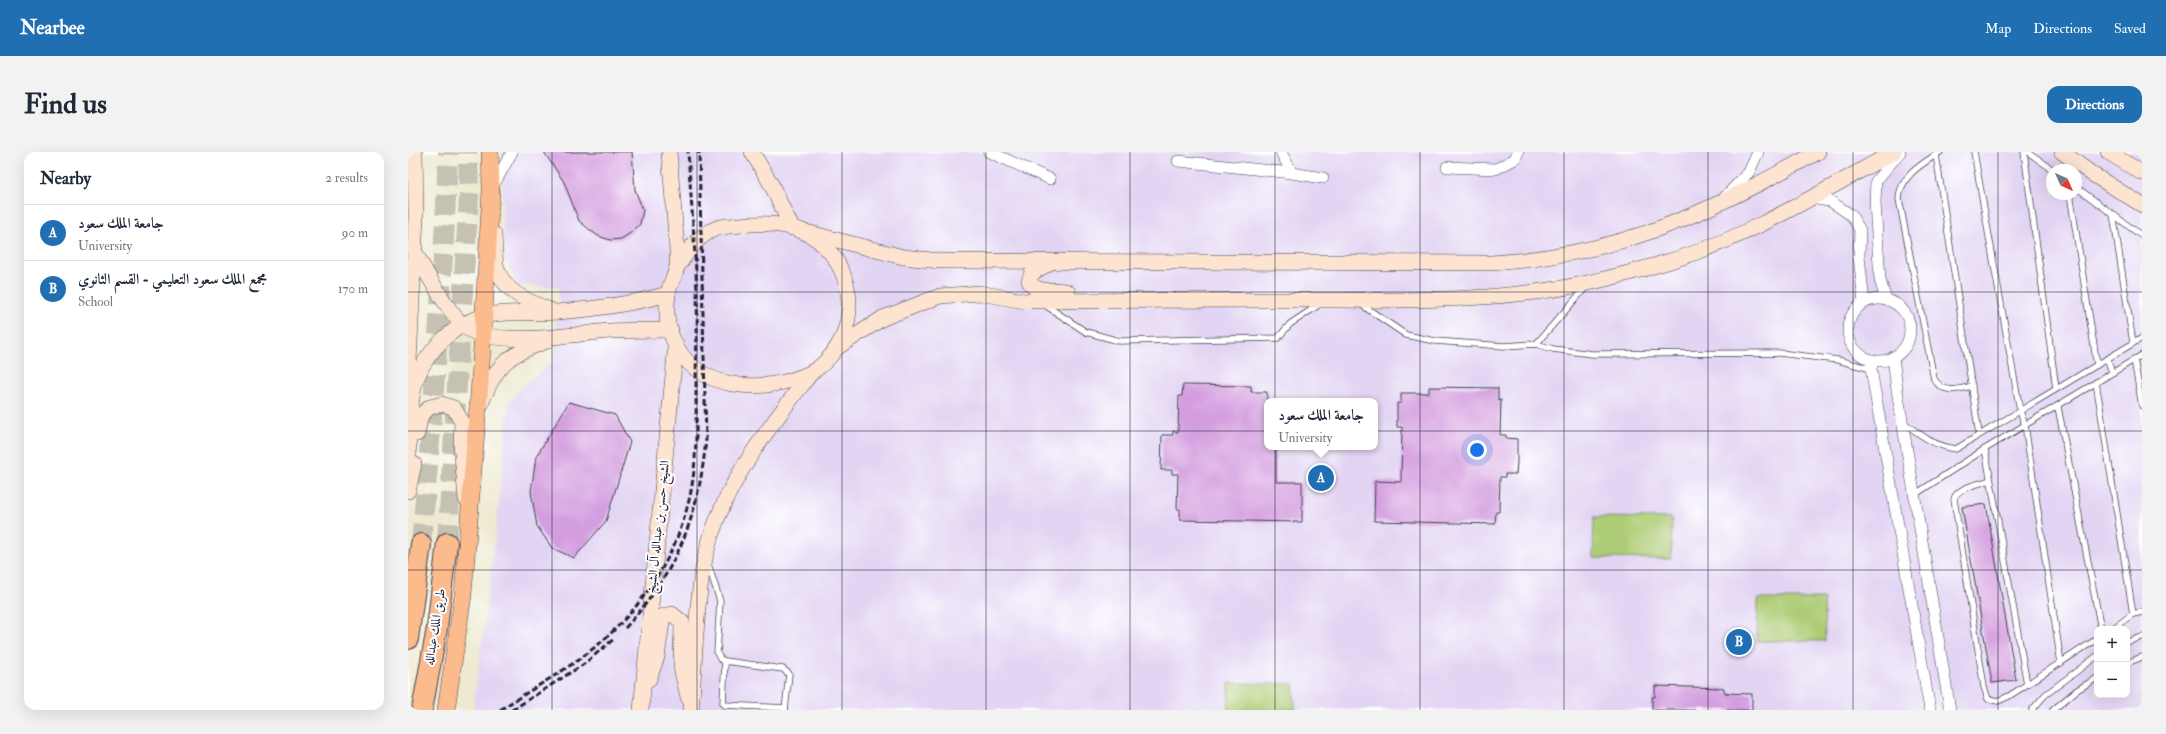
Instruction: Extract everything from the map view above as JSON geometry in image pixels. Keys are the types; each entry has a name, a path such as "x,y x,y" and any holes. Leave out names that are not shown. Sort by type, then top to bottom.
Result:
{"highway":[{"name":"طريق الملك عبدالله","path":"422,710 437,628 447,543"},
{"name":"طريق الملك عبدالله","path":"408,639 421,544"}],"main road":[{"path":"408,384 410,266 414,250 412,211 415,152"},
{"path":"446,710 463,595 468,532 483,335 490,190 490,152"},
{"name":"الشيخ حسن بن عبدالله آل الشيخ","path":"669,152 677,266"},
{"path":"752,152 795,229 882,252 917,259 968,262 1052,261 1415,264 1519,261 1574,252 1624,240 1689,217 1818,152"},
{"path":"838,347 883,318 940,296 980,293 1024,301 1354,300 1501,296 1536,292 1590,282 1670,262 1770,220 1894,152"},
{"path":"2062,152 2092,174 2142,205"},
{"path":"2108,152 2142,173"},
{"path":"490,190 497,268 504,283 522,298 556,313"},
{"name":"الشيخ حسن بن عبدالله آل الشيخ","path":"691,710 702,574 718,516 731,487 749,456 812,372 838,347 849,322 849,293 841,266 822,244 795,229 774,224 748,224 717,228 694,243 677,266 668,294 668,316 673,337 686,362 707,376 733,386 762,386 790,381 812,372"},
{"path":"414,250 421,264 462,325 483,335 556,338"},
{"path":"1052,261 1032,273 1029,282 1031,286 1039,290 1064,290 1090,300"},
{"path":"408,473 411,414 416,380 436,345 449,333 462,325 494,314 556,313 633,303 668,294"},
{"path":"476,416 491,379 504,362 522,350 556,338 573,334 627,330 673,337"},
{"name":"الشيخ حسن بن عبدالله آل الشيخ","path":"641,705 673,337"},
{"path":"408,491 417,451 417,427 421,415 430,407 442,404 454,408 462,422 461,444 468,532"},
{"path":"641,705 657,657 663,616 672,614 682,622 681,667 691,710"}],"street":[{"path":"490,190 512,152"},
{"path":"989,152 1050,179"},
{"path":"1281,152 1292,173"},
{"path":"1447,167 1496,169 1516,159 1518,152"},
{"path":"1718,203 1750,172 1758,152"},
{"path":"1886,300 1880,280 1875,203 1876,181 1900,152"},
{"path":"1178,161 1292,173 1323,178"},
{"path":"1809,198 1830,201 1850,215 1860,230 1859,256 1864,303"},
{"path":"1872,365 1893,357 1899,353 1907,342 1909,323 1902,309 1886,300 1873,300 1864,303 1852,315 1848,325 1848,335 1855,350 1872,365 1930,710"},
{"path":"1893,357 1902,422 1950,710"}],"lane":[{"path":"1974,152 2020,411 2025,425 2060,663"},
{"path":"2024,152 2056,390"},
{"path":"2028,152 2046,165"},
{"path":"1938,153 1979,434"},
{"path":"1938,153 1902,182 1899,188 1899,199 1934,379 1939,386 1950,391 1972,386"},
{"path":"2082,191 2142,236"},
{"path":"2071,200 2097,365"},
{"path":"2113,214 2133,344"},
{"path":"1536,344 1590,282"},
{"path":"1038,300 1086,332 1119,341 1278,338 1290,324 1326,300"},
{"path":"1354,300 1406,336 1435,341 1504,346 1536,344 1553,349 1592,354 1779,354 1872,365"},
{"path":"1902,422 1931,442 1942,447 1956,449 2142,338"},
{"path":"1914,496 1985,449 2058,407 2112,372 2142,355"},
{"path":"2107,359 2112,372"},
{"path":"2134,359 2142,406"},
{"path":"2096,382 2133,614"},
{"path":"2058,407 2100,626"},
{"path":"1985,449 2027,684"},
{"path":"1990,480 1962,490 1954,499 1984,688 1988,698 1998,702 2094,641"},
{"path":"706,558 720,601 717,654 720,659 725,661 784,669 789,674 785,709 725,705 723,703 725,661"},
{"path":"2116,626 2133,614 2142,612"},
{"path":"2130,641 2142,637"},
{"path":"2130,661 2142,657"},
{"path":"2032,710 2045,695 2094,658"},
{"path":"2054,710 2078,690 2094,680"}],"shaded area":[{"path":"501,152 2142,152 2142,710 473,710 495,539 509,402 520,389 554,360 559,287 518,286 504,258"}],"green space":[{"path":"1594,517 1672,518 1671,559 1593,558"},
{"path":"1758,599 1824,599 1825,641 1757,641"},
{"path":"1229,683 1294,684 1295,710 1228,710"}],"building":[{"path":"544,152 632,152 635,190 643,210 640,224 632,232 621,239 610,240 598,236 590,230 579,221 564,182"},
{"path":"1183,385 1251,386 1251,392 1267,392 1267,398 1264,398 1264,450 1276,450 1276,482 1302,482 1302,522 1180,520 1180,509 1177,509 1178,474 1172,474 1172,470 1161,470 1162,435 1173,435 1173,431 1178,432 1179,396 1182,396"},
{"path":"1429,387 1498,388 1498,399 1501,400 1500,435 1506,435 1506,438 1517,439 1517,462 1516,474 1505,474 1505,477 1500,477 1499,512 1496,512 1495,524 1374,521 1375,481 1401,482 1402,427 1397,427 1397,403 1401,403 1401,393 1429,393"},
{"path":"569,402 615,415 630,442 606,521 574,558 552,548 537,526 531,492 536,457"},
{"path":"1986,504 2016,680 1992,683 1962,507"},
{"path":"1655,686 1724,688 1724,693 1752,694 1752,710 1652,710 1652,697 1655,697"}],"tunnel":[{"path":"421,544 437,348 448,152"},
{"path":"447,543 469,196 468,152"}],"railway":[{"path":"500,710 585,655 624,620 658,576 682,526 691,493 695,463 696,433 697,293 688,152"},
{"path":"625,628 659,585 683,541 698,493 703,467 706,439 699,152"},
{"path":"512,710 584,664 615,638"}],"place":[{"name":"جامعة الملك سعود","path":"1321,478"},
{"name":"مجمع الملك سعود التعليمي - القسم الثانوي","path":"1739,642"}]}
